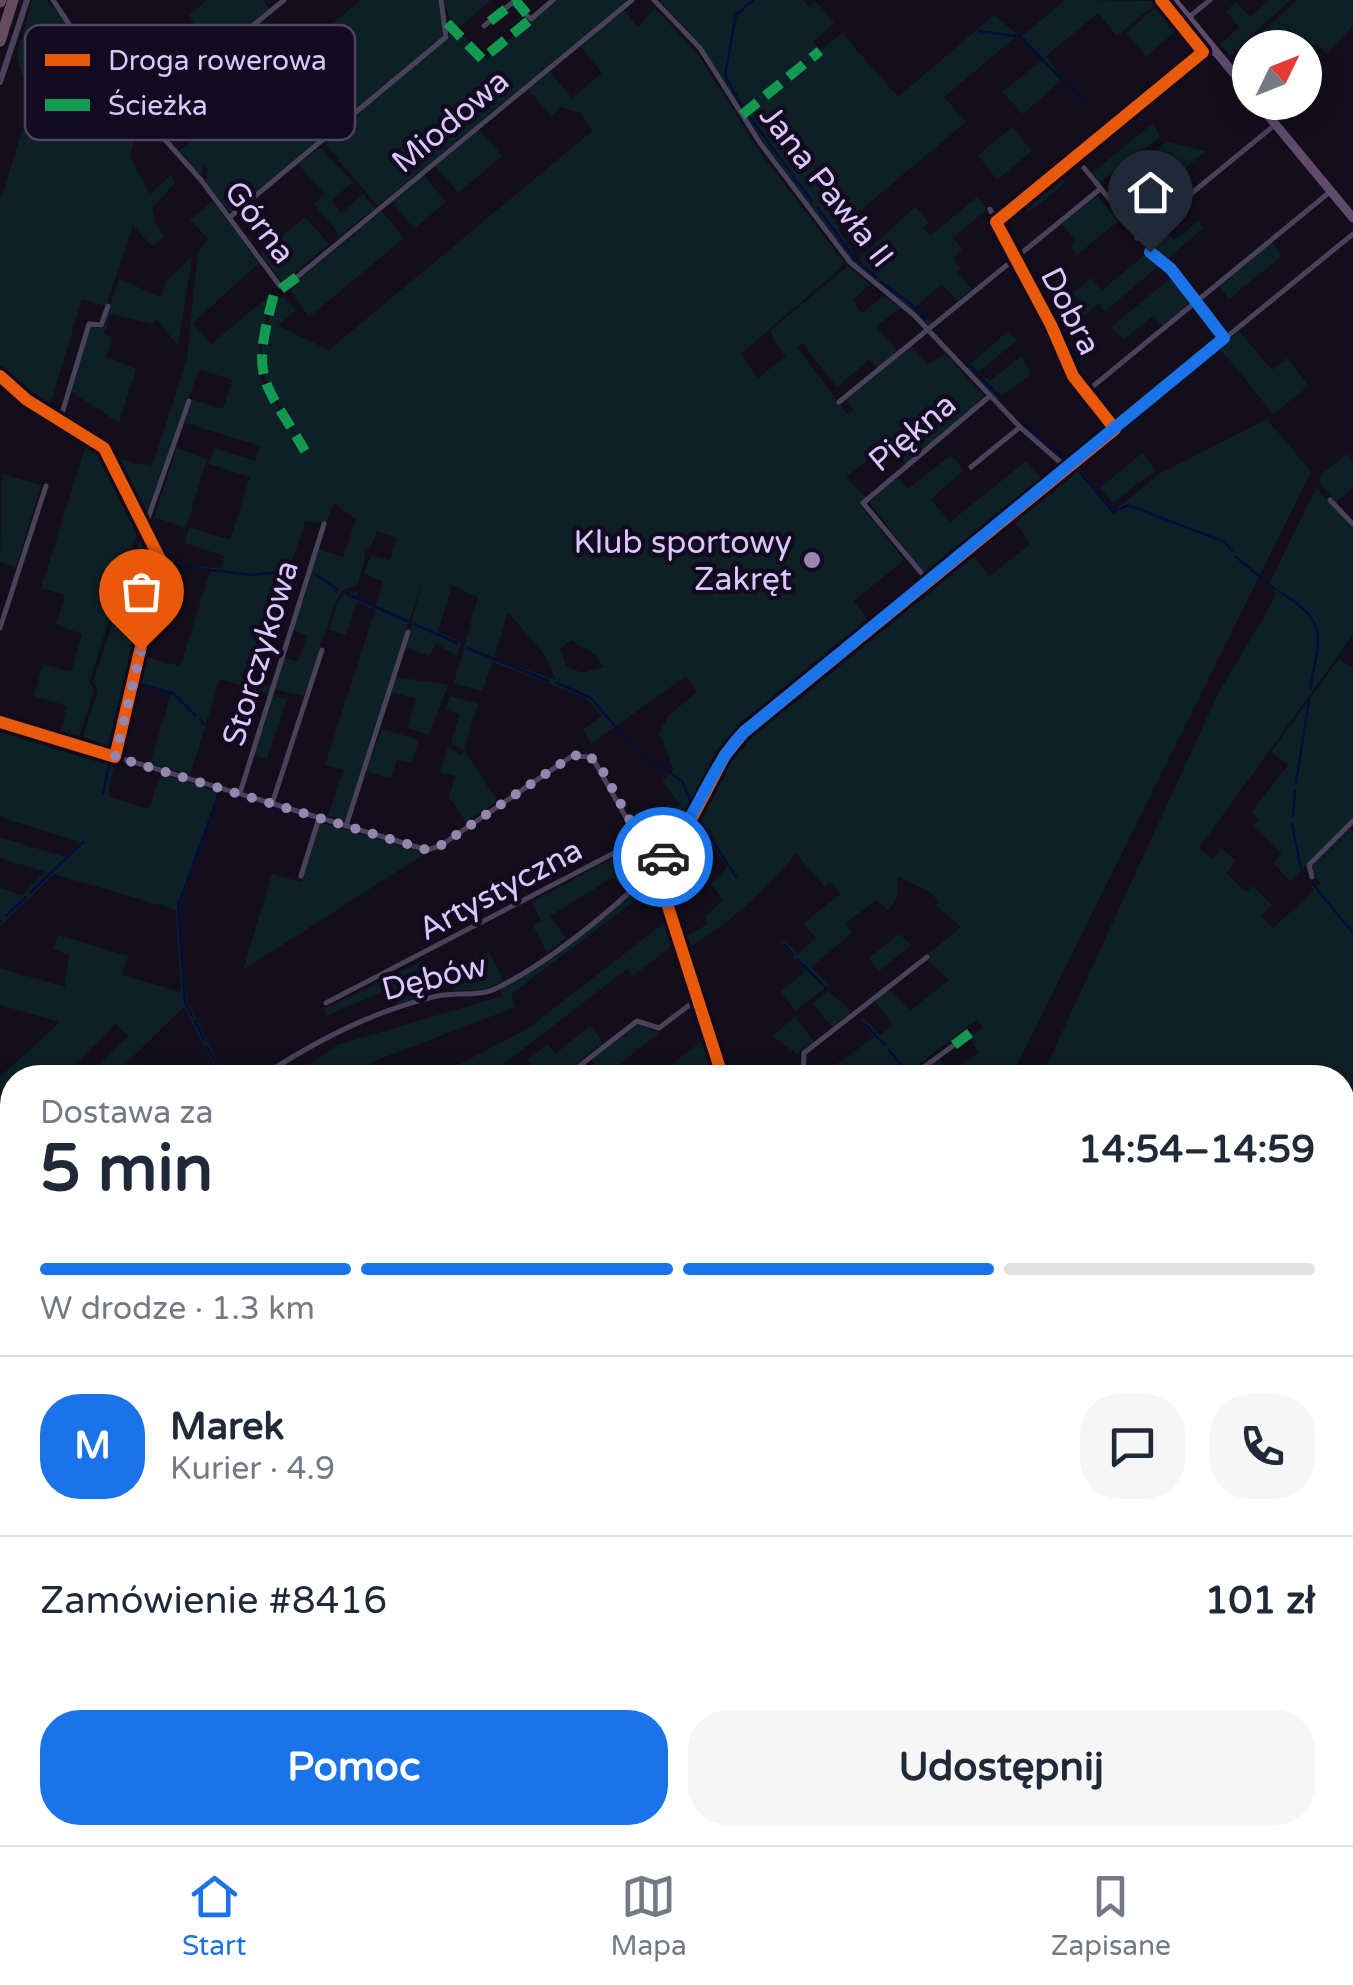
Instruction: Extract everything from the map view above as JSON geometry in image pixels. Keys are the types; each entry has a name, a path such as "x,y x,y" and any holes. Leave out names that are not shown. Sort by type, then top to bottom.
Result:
{"highway":[{"path":"1,39 13,0"}],"main road":[{"path":"1172,0 1232,72"},
{"path":"1273,120 1353,218"}],"street":[{"path":"0,82 27,0"},
{"name":"Górna","path":"53,0 69,25"},
{"path":"254,25 284,0"},
{"path":"355,113 446,37 441,0"},
{"path":"484,26 516,1 531,19 553,0"},
{"name":"Miodowa","path":"297,277 632,0"},
{"name":"Jana Pawła II","path":"654,0 700,48 760,143 850,262 927,329 1020,428 1067,468"},
{"path":"1188,18 1210,0"},
{"path":"1138,238 1276,124"},
{"name":"Górna","path":"164,140 230,217 280,286"},
{"path":"230,217 322,140"},
{"path":"1084,168 1224,338"},
{"path":"839,402 1100,189"},
{"path":"1086,392 1331,191"},
{"name":"Dobra","path":"990,209 1013,259 1052,325 1072,376 1115,429"},
{"name":"Dębów","path":"277,1065 303,1047 377,1014 439,996 501,987 625,898 692,822 738,739 1353,234"},
{"path":"60,420 89,324 102,325 108,306"},
{"path":"0,376 27,400 104,448 161,561 115,757"},
{"name":"Piękna","path":"928,582 864,503 990,396"},
{"path":"145,528 190,401"},
{"path":"971,467 1020,428"},
{"path":"0,628 46,486"},
{"path":"1330,500 1353,524"},
{"name":"Storczykowa","path":"240,794 324,524"},
{"path":"346,826 408,632"},
{"path":"272,804 322,650"},
{"path":"0,722 427,850 440,846 572,756 587,754 600,766 655,866 719,1065"},
{"path":"301,876 318,818"},
{"path":"1312,877 1309,865 1353,821"},
{"name":"Artystyczna","path":"326,1004 641,839"},
{"path":"804,1065 804,1053 927,957"},
{"path":"581,1065 637,1021 659,1028 700,997"},
{"path":"927,1065 954,1045"}],"shaded area":[{"path":"32,0 47,0 67,25 25,25"},
{"path":"207,0 263,0 270,9 251,25 195,25 188,16"},
{"path":"361,0 491,0 457,29 486,59 556,0 628,0 378,206 324,143 355,140 355,116 456,29 443,4 439,7 445,36 355,110 355,25 331,25"},
{"path":"659,0 803,0 809,7 816,1 834,23 813,42 821,50 842,33 898,97 994,15 1018,35 944,97 966,122 838,229 855,255 851,259 768,150 700,44"},
{"path":"1065,0 1159,1 1117,36 1098,13 1046,56 1063,79 1023,114 1002,92 1043,59 1020,38"},
{"path":"1269,0 1290,0 1258,30 1236,30 1239,27 1226,11 1236,2 1250,17"},
{"path":"1297,0 1353,0 1353,25 1327,54 1322,49 1322,30 1264,30"},
{"path":"1161,3 1181,27 1146,56 1126,33"},
{"path":"655,8 697,53 762,155 845,264 741,354 758,378 786,356 773,340 771,330 848,266 870,285 852,300 862,313 883,296 901,308 876,326 897,351 877,368 869,360 837,387 802,343 797,347 847,414 854,410 846,400 912,346 927,364 945,354 985,397 907,465 888,444 846,477 866,498 860,505 904,560 854,601 869,622 734,732 682,825 672,811 680,804 662,781 674,770 659,733 669,715 697,692 686,676 591,744 583,729 602,716 586,698 493,662 482,691 454,683 478,597 452,585 438,632 461,642 457,656 435,643 430,656 405,648 422,581 345,821 328,816 343,770 325,765 375,610 357,602 346,635 329,630 339,600 346,593 358,592 357,597 376,605 383,581 364,574 371,555 390,560 397,538 377,531 370,549 364,549 357,586 343,590 336,600 304,696 277,690 275,686 283,658 298,662 307,635 292,630 318,549 343,557 356,520 334,503 326,523 305,522 253,679 271,686 269,694 220,679 190,775 150,763 171,694 135,684 142,656 180,666 210,572 163,565 221,568 224,556 185,543 189,527 230,540 250,477 209,464 214,448 255,461 260,446 185,423 192,399 223,409 232,380 199,369 145,524 116,465 118,458 152,467 187,359 198,251 208,239 190,220 213,201 259,263 193,323 211,344 274,292 260,346 261,380 305,452 262,372 261,348 274,300 284,297 296,310 278,326 329,350 592,131 581,113 561,107 551,116 528,89 550,72 572,98 602,73 580,46 624,10 638,27","holes":["508,612 546,657 556,680 494,658","571,640 595,655 604,667 582,673 566,666 561,648"]},
{"path":"25,26 25,86 17,55"},
{"path":"1232,33 1230,56 1220,44"},
{"path":"25,121 25,140 132,140 130,157 150,194 171,175 175,183 152,208 156,226 165,237 152,246 133,226 106,306 82,299 49,409 0,365 0,202"},
{"path":"1153,123 1160,137 1099,183 1092,173"},
{"path":"1012,127 1032,151 997,180 978,155"},
{"path":"479,129 502,156 458,193 435,166"},
{"path":"192,140 319,140 232,212 206,183 208,169 204,165 201,176 179,151"},
{"path":"1167,142 1206,151 1168,181 1160,172 1142,187 1128,170"},
{"path":"320,147 353,182 331,201 341,213 363,194 375,208 340,236 314,204 325,194 298,164"},
{"path":"1057,172 1065,183 1028,213 1020,203"},
{"path":"424,175 446,202 414,229 392,201"},
{"path":"1097,195 1118,221 1077,255 1071,247 1076,241 1062,224"},
{"path":"977,197 987,209 953,238 962,250 953,258 960,269 957,272 972,289 957,301 942,284 914,308 933,322 928,325 855,262 915,207 929,223 923,228 930,236"},
{"path":"382,211 404,238 309,317 289,288"},
{"path":"305,217 329,244 338,238 282,282 260,253"},
{"path":"1198,221 1204,228 1168,258 1144,241 1160,223 1174,240"},
{"path":"1271,242 1282,256 1229,299 1218,285"},
{"path":"1146,254 1161,264 1105,311 1098,304 1059,336 1056,327 1081,306 1072,294 1091,278 1102,290"},
{"path":"192,257 178,346 156,318 153,324 110,314 104,334 113,337 106,357 136,369 119,423 70,391 90,326 102,329 119,279 161,297 166,281"},
{"path":"1172,277 1189,304 1162,326 1153,316 1123,340 1111,327"},
{"path":"1008,331 1016,341 975,375 967,367"},
{"path":"1239,331 1272,370 1287,358 1309,386 1273,414 1219,347"},
{"path":"1022,355 1031,374 998,399 979,380 984,376 990,381"},
{"path":"1267,419 1311,472 1017,1065 962,1065 979,1052 968,1036 983,1028 977,1020 918,1065 836,1065 874,1037 860,1021 863,1018 880,1035 893,1025 875,1001 889,989 911,1010 949,980 927,960 928,954 961,927 935,905 939,902 930,892 897,876 898,895 889,911 876,900 846,923 852,933 811,967 829,985 795,1011 780,992 806,971 780,943 784,940 797,954 816,938 803,924 840,894 830,883 824,887 796,853 747,905 689,948 686,936 708,924 705,917 723,900 711,884 727,868 701,828 667,865 666,862 697,821 741,741 971,553 990,576 1030,544 1012,519 1076,465 1114,511 1159,474"},
{"path":"77,431 101,447 159,562 148,613 148,600 135,596 125,631 139,636 143,620 147,621 113,752 82,740 98,690 93,682 141,537 138,530 89,682 94,690 78,739 59,735 67,706 34,696 43,664 71,672 82,634 56,625 65,595 41,588 87,442 74,434"},
{"path":"177,448 207,459 186,528 154,517"},
{"path":"1142,453 1156,470 1113,503 1100,488"},
{"path":"1347,454 1353,460 1353,488 1336,502 1319,483 1323,473"},
{"path":"951,455 964,470 931,499 950,522 1026,461 1042,480 925,575 869,502 898,478 908,489"},
{"path":"2,474 41,485 16,567 0,562"},
{"path":"1316,488 1353,527 1353,635 1199,848 1213,859 1221,848 1236,861 1226,873 1246,892 1253,886 1272,905 1261,916 1273,928 1314,890 1311,886 1321,884 1310,868 1350,829 1353,832 1353,1065 1047,1065 1218,694 1277,594 1268,586"},
{"path":"1339,659 1353,668 1353,818 1290,881 1273,863 1282,853 1253,827 1259,819 1251,812 1288,765 1271,752"},
{"path":"396,677 448,685 429,735 407,728 416,699 391,692"},
{"path":"272,695 287,699 267,759 253,755"},
{"path":"450,696 478,704 464,750 497,801 466,822 449,797 455,776 440,772 448,747 461,755 464,751 451,742 460,714 446,710"},
{"path":"0,725 115,760 108,796 149,809 160,774 218,791 179,911 187,1000 219,1065 214,1065 184,1007 124,1065 100,1065 128,1036 115,1024 74,1065 13,1065 60,1022 0,1005 0,968 65,987 69,955 53,949 58,935 128,956 122,975 181,992 176,910 54,874 0,926 0,888 22,895 45,872 0,858 0,837 65,857 80,842 0,817"},
{"path":"382,729 419,740 411,763 397,760 391,779 366,771"},
{"path":"319,822 426,853 243,970 272,874 301,882"},
{"path":"638,844 650,869 629,890 612,878 550,916 566,938 547,952 533,926 541,921 532,902"},
{"path":"653,876 655,881 640,897 511,994 516,1007 367,1065 309,1065 337,1045 502,996 501,989"},
{"path":"669,919 677,942 633,976 627,969 503,1065 458,1065 527,1029"},
{"path":"899,934 912,945 879,971 869,958"},
{"path":"489,952 504,981 486,989 454,991 443,971"},
{"path":"422,961 429,976 421,979 426,997 396,1005 390,989 326,1016 324,1009"},
{"path":"828,991 852,1011 832,1027 813,1003"},
{"path":"795,1017 814,1041 797,1054 772,1036"},
{"path":"637,1023 659,1033 618,1065 595,1065 591,1060"},
{"path":"590,1026 603,1043 574,1065 531,1065 528,1060 547,1044 555,1054"},
{"path":"707,1037 715,1065 671,1065"}],"waterway":[{"path":"744,110 725,75 736,15 753,0"},
{"path":"979,31 1016,36"},
{"path":"1021,37 1061,79"},
{"path":"1066,85 1088,102"},
{"path":"749,116 782,161"},
{"path":"784,165 790,171"},
{"path":"793,176 812,201"},
{"path":"817,207 853,256"},
{"path":"857,260 876,277"},
{"path":"881,282 903,298"},
{"path":"906,300 926,319"},
{"path":"970,366 977,373"},
{"path":"982,379 1000,397"},
{"path":"0,386 41,413"},
{"path":"45,415 66,428"},
{"path":"1026,426 1043,441"},
{"path":"75,433 108,461"},
{"path":"1051,445 1069,460"},
{"path":"1077,469 1113,512 1128,505 1225,542 1232,551"},
{"path":"114,472 140,528"},
{"path":"143,534 157,570"},
{"path":"1236,557 1275,589"},
{"path":"167,565 253,575 304,569"},
{"path":"314,573 338,590"},
{"path":"1280,592 1307,613 1318,633 1310,690"},
{"path":"347,594 407,621"},
{"path":"414,624 457,643"},
{"path":"467,648 548,681"},
{"path":"112,751 136,656"},
{"path":"136,683 173,693 196,716"},
{"path":"557,683 591,698 634,748"},
{"path":"1296,783 1309,701"},
{"path":"199,719 204,724"},
{"path":"643,755 682,781 692,805"},
{"path":"103,793 110,760"},
{"path":"1293,816 1295,791"},
{"path":"231,796 240,798"},
{"path":"192,1016 185,1002 178,906 218,797"},
{"path":"250,801 281,811"},
{"path":"296,815 314,820"},
{"path":"698,818 736,877"},
{"path":"1292,824 1301,869"},
{"path":"30,893 83,842"},
{"path":"1305,874 1308,878"},
{"path":"1312,883 1353,933"},
{"path":"6,916 26,897"},
{"path":"784,944 793,955"},
{"path":"798,960 825,987"},
{"path":"195,1021 204,1040"},
{"path":"864,1023 885,1045"},
{"path":"207,1047 217,1065"},
{"path":"889,1050 901,1065"}],"marked path":[{"path":"447,23 482,59 531,19 516,1 484,26"},
{"path":"742,115 820,51"},
{"path":"297,277 274,294 262,362 270,391 305,451"},
{"path":"954,1045 978,1027"}],"cycle path":[{"path":"719,1065 655,866 684,833 725,755 744,732 1115,429 1073,376 1051,325 996,222 1203,52 1161,0"},
{"path":"0,376 27,400 104,448 161,561 115,757 0,722"}],"way so far":[{"path":"141,651 115,757 432,850 572,756 587,754 600,766 655,866 663,857"}],"place":[{"name":"Klub sportowy Zakręt","path":"812,560"}],"route":[{"path":"663,857 692,822 731,746 744,732 1224,338 1171,269 1150,252"}]}
